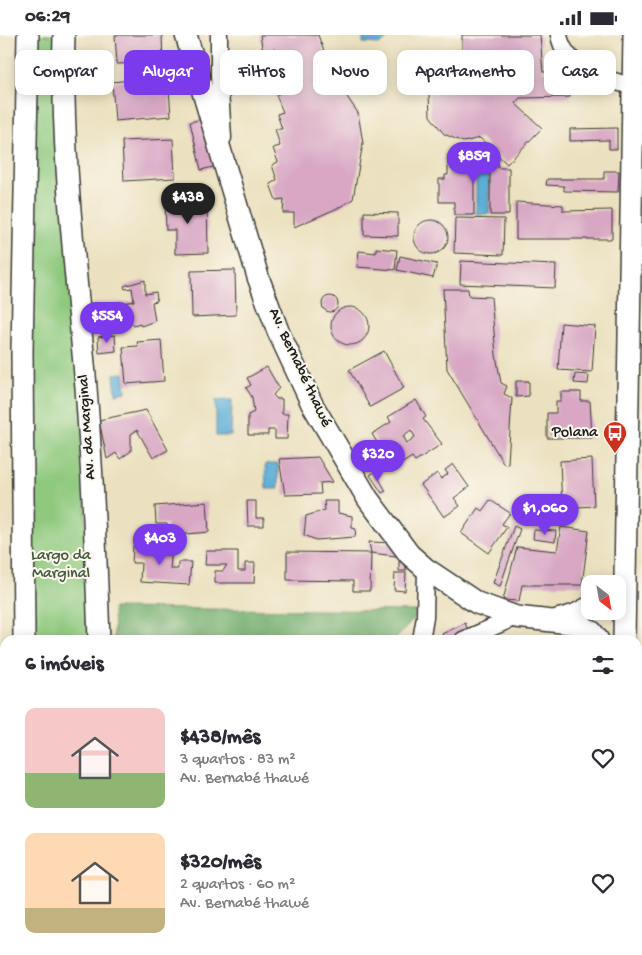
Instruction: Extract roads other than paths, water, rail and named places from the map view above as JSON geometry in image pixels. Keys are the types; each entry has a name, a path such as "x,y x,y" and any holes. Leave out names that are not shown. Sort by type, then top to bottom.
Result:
{"main road":[{"path":"24,635 22,351 28,35"},
{"name":"Av. da Marginal","path":"64,35 62,93 72,243 93,497 99,635"},
{"name":"Av. Bernabé thawé","path":"186,35 258,277 278,331 312,404 368,499 404,549 426,569 476,603 516,617 579,624 594,635"},
{"path":"614,575 624,554 634,518 636,264 634,35"},
{"path":"624,554 624,635"},
{"path":"555,621 581,612"}],"street":[{"path":"219,35 221,120 229,182"},
{"path":"559,35 570,59 582,68 633,87"},
{"path":"422,635 425,617 426,569"},
{"path":"475,635 516,617"}],"water":[{"path":"363,35 391,35 381,44 363,43"},
{"path":"476,173 489,173 489,214 476,214"},
{"path":"124,373 126,392 116,394 114,374"},
{"path":"216,400 232,400 231,436 216,436"},
{"path":"265,464 278,464 278,489 266,489"}],"place":[{"name":"Polana","path":"615,454"}],"park label":[{"name":"Largo da Marginal","path":"61,565"}]}
